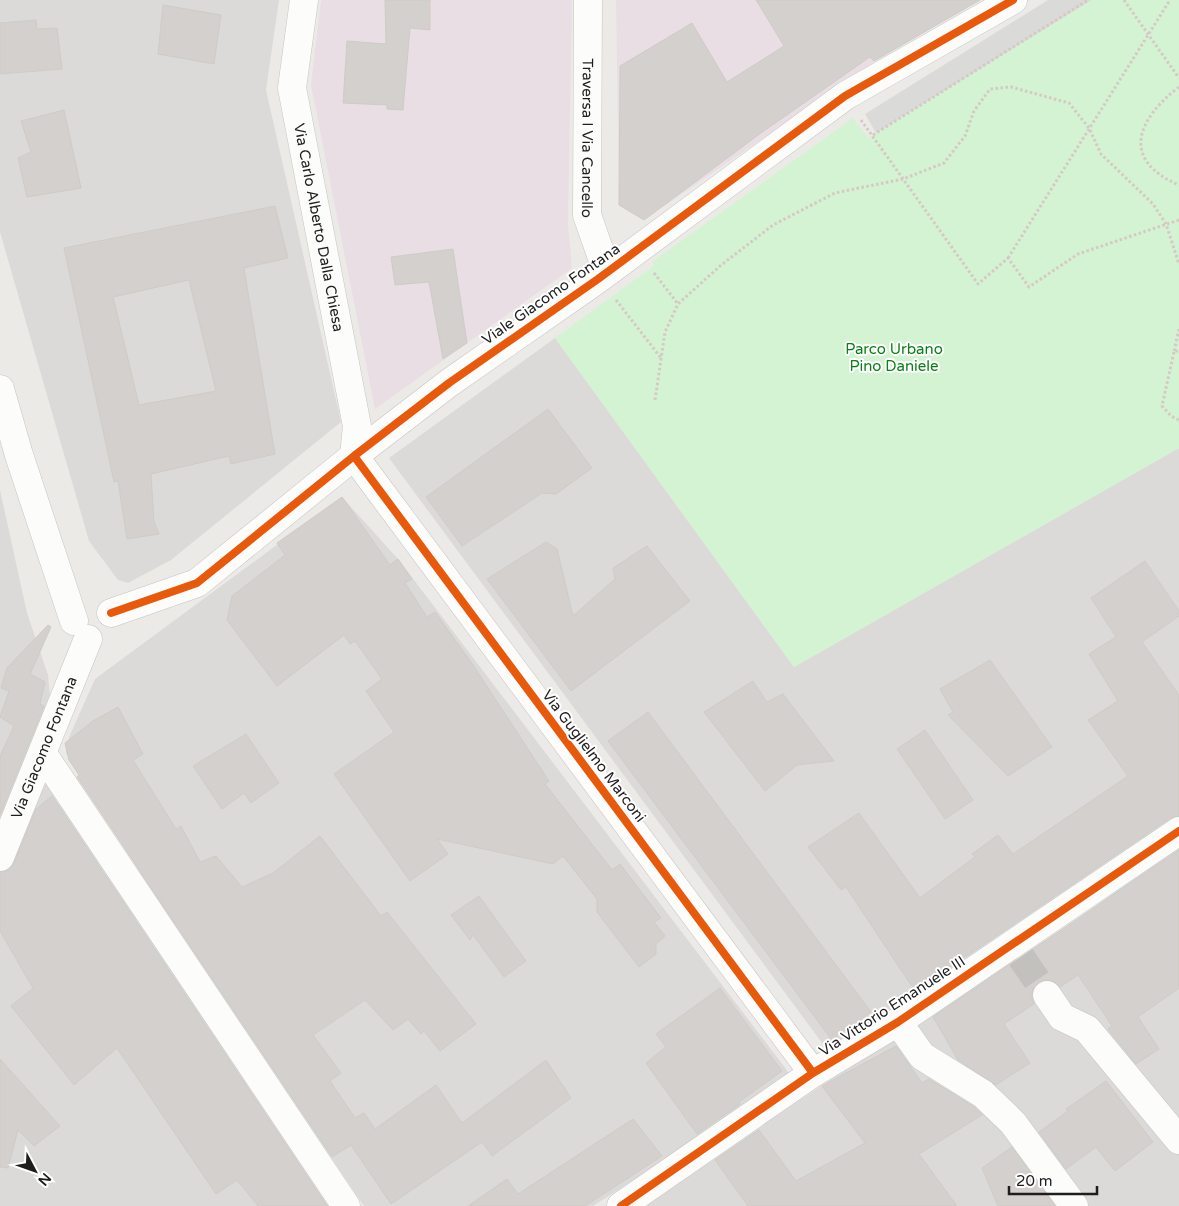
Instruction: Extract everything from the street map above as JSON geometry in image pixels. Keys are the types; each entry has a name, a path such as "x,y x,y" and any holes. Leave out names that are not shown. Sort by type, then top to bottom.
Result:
{"street":[{"name":"Via Carlo Alberto Dalla Chiesa","path":"304,0 292,88 357,426 354,456"},
{"name":"Traversa I Via Cancello","path":"588,0 587,215 609,282"},
{"name":"Viale Giacomo Fontana","path":"81,630 100,639 109,632 112,619 111,613 197,583 354,456 449,383 609,282 845,96 1013,0"},
{"path":"0,389 18,455 81,630"},
{"name":"Via Guglielmo Marconi","path":"354,456 813,1073"},
{"name":"Via Giacomo Fontana","path":"0,857 43,754 81,630"},
{"path":"43,754 346,1206"},
{"name":"Via Vittorio Emanuele III","path":"621,1206 813,1073 1017,950 1179,831"},
{"path":"1047,995 1062,1017 1087,1029 1179,1140"},
{"path":"898,1022 922,1056 983,1094 1013,1123 1074,1206"}],"path":[{"path":"873,135 1088,0"},
{"path":"1124,0 1179,78"},
{"path":"858,116 978,284 1008,258 1170,0"},
{"path":"654,400 665,332 678,304 720,266 773,225 835,193 903,179 944,163 965,136 974,111 990,88 1011,87 1069,103 1089,128 1101,154 1154,204 1166,224 1179,264"},
{"path":"1179,87 1149,114 1140,133 1144,157 1159,177 1179,185"},
{"path":"1008,258 1029,287 1078,254 1179,220"},
{"path":"654,272 678,304"},
{"path":"609,282 661,359"},
{"path":"1179,329 1162,406 1171,416 1179,420"},
{"path":"1174,352 1179,350"}],"shaded area":[{"path":"0,0 279,0 266,90 341,422 171,560 128,583 118,580 89,541 0,232"},
{"path":"321,0 572,0 568,225 572,268 375,409 311,85"},
{"path":"616,0 980,0 874,62 644,220 619,205"},
{"path":"1048,0 1092,0 876,133 865,114"},
{"path":"555,338 794,667 1179,448 1179,819 831,1055 389,458"},
{"path":"0,490 27,613 48,675 51,709 0,820"},
{"path":"342,497 398,559 792,1077 593,1206 364,1206 147,884 66,753 70,735 95,679"},
{"path":"46,783 336,1206 0,1206 0,878"},
{"path":"1179,846 1179,1206 643,1206 821,1086 1075,921"}],"green space":[{"name":"Parco Urbano Pino Daniele","path":"1092,0 1179,0 1179,448 794,667 555,338 654,266 652,262 853,118 868,138"}],"building":[{"path":"385,0 430,0 430,30 410,28 403,110 387,109 387,105 343,103 347,41 386,44"},
{"path":"756,0 980,0 874,61 870,57 761,133 644,220 619,205 620,66 692,23 727,82 784,46"},
{"path":"163,5 221,15 214,64 158,54"},
{"path":"36,20 37,29 57,28 62,69 0,74 0,23"},
{"path":"64,110 81,188 27,197 18,158 31,152 21,121"},
{"path":"275,206 288,258 244,268 275,454 231,464 229,456 151,474 154,522 159,534 127,539 118,481 114,482 64,248","holes":["189,280 216,391 139,405 113,297"]},
{"path":"453,249 467,343 443,359 429,282 395,285 391,257"},
{"path":"548,409 592,468 556,494 542,493 462,546 426,497"},
{"path":"342,497 390,565 398,559 412,579 405,583 427,617 435,612 473,665 549,781 545,784 612,870 620,864 661,918 654,922 665,936 656,944 656,954 639,967 597,912 597,899 563,856 553,864 437,839 448,854 410,881 334,774 394,732 366,691 382,679 355,641 350,644 344,635 277,686 227,620 232,596 285,555 277,543"},
{"path":"546,542 557,549 573,616 615,579 613,568 647,546 690,601 571,691 487,579"},
{"path":"1145,561 1179,611 1179,616 1142,642 1179,695 1179,816 1170,818 915,991 846,887 841,890 808,847 859,813 920,898 975,857 972,854 998,835 1013,854 1128,776 1088,720 1118,701 1089,654 1116,637 1091,598"},
{"path":"48,625 51,627 30,674 45,682 40,704 44,706 0,815 0,756 14,726 0,717 9,691 1,688 7,668"},
{"path":"990,660 1052,747 1008,776 948,715 953,712 940,689"},
{"path":"753,681 767,702 783,694 834,761 797,765 765,791 704,712"},
{"path":"118,707 143,754 133,760 176,829 181,826 200,862 216,856 242,887 273,873 320,836 381,916 387,912 476,1024 440,1051 424,1031 421,1034 408,1019 393,1030 365,1000 313,1035 341,1073 330,1081 355,1118 364,1113 375,1129 436,1085 462,1123 546,1060 571,1098 492,1156 482,1142 391,1204 351,1145 332,1157 77,777 79,775 69,760 65,743 93,721"},
{"path":"648,712 871,1012 832,1040 608,741"},
{"path":"925,730 973,800 945,819 897,749"},
{"path":"246,734 279,783 251,803 244,793 222,809 193,766"},
{"path":"52,796 327,1206 258,1206 237,1180 216,1194 117,1048 74,1085 11,1006 33,988 0,931 0,872 9,870 14,863 36,809"},
{"path":"1179,850 1179,988 1138,1017 1159,1049 1136,1064 1108,1029 1112,1026 1078,975 1060,987 1053,981 1045,980 1039,982 1033,989 1032,997 1034,1004 1004,1024 1030,1063 996,1085 958,1060 933,1017"},
{"path":"479,896 526,961 504,977 473,935 470,940 451,915"},
{"path":"720,988 782,1071 739,1102 740,1104 697,1134 646,1063 666,1047 656,1034"},
{"path":"896,1046 922,1083 929,1079 973,1106 982,1115 919,1154 957,1206 748,1206 715,1160 759,1130 796,1181 865,1143 822,1086"},
{"path":"0,1059 60,1126 34,1146 18,1130 8,1168 0,1167"},
{"path":"1106,1081 1153,1142 1115,1171 1096,1147 1066,1169 1039,1132 1068,1111 1066,1109"},
{"path":"633,1119 662,1156 585,1206 468,1206 507,1179 518,1194"},
{"path":"1012,1147 1055,1206 998,1206 982,1168"}],"tunnel":[{"path":"1021,957 1047,995"}],"cycle path":[{"path":"111,613 197,583 354,456 449,383 598,279 845,96 1013,0"},
{"path":"354,456 813,1073"},
{"path":"621,1206 813,1073 898,1022 1179,831"}]}
